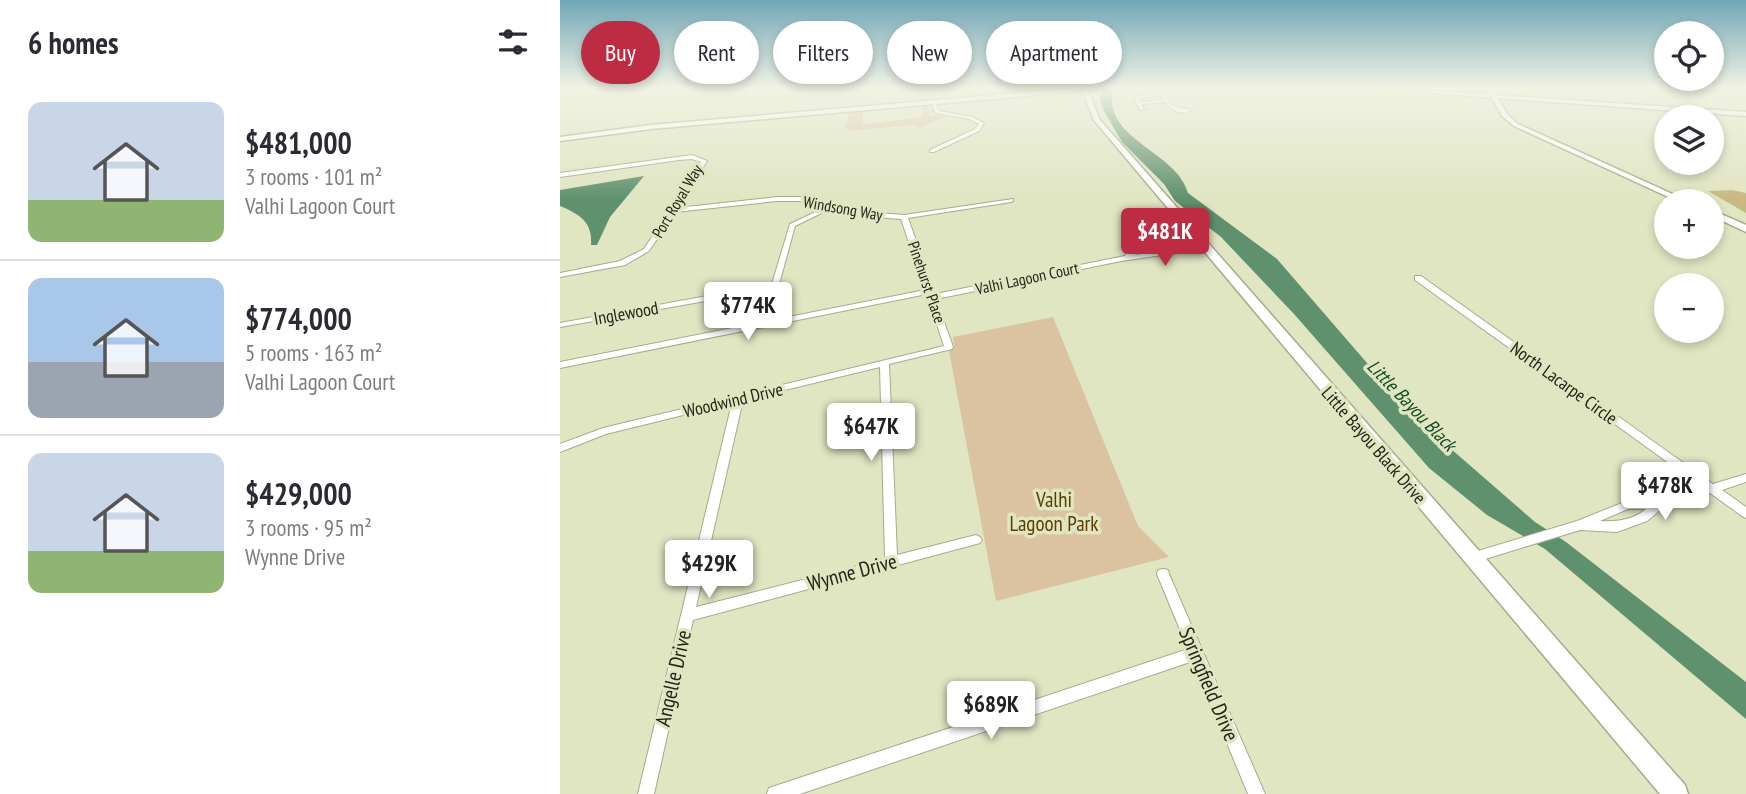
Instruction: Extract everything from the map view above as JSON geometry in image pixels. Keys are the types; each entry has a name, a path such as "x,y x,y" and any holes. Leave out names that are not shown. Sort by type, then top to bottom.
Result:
{"main road":[{"path":"560,140 674,125"},
{"name":"Little Bayou Black Drive","path":"1101,125 1676,794"},
{"path":"1518,125 1657,189"},
{"path":"1724,219 1746,229"}],"street":[{"path":"932,150 977,130 981,125"},
{"name":"Port Royal Way","path":"560,175 680,158 704,161 647,250 638,256 599,268 560,275"},
{"name":"Windsong Way","path":"674,210 777,199 803,200 863,214 904,217 1011,200"},
{"name":"Inglewood","path":"560,325 775,286 792,225 832,206"},
{"name":"Pinehurst Place","path":"904,217 949,347"},
{"name":"Valhi Lagoon Court","path":"1121,258 1156,243 1199,241"},
{"name":"Valhi Lagoon Court","path":"560,365 1199,241"},
{"name":"North Lacarpe Circle","path":"1418,278 1746,513"},
{"name":"Woodwind Drive","path":"560,448 603,431 949,347"},
{"path":"884,364 891,561"},
{"name":"Angelle Drive","path":"646,794 738,399"},
{"path":"1472,558 1580,525 1627,505 1660,504 1746,478"},
{"name":"Wynne Drive","path":"688,615 976,540"},
{"name":"Springfield Drive","path":"1163,574 1257,794"},
{"path":"775,794 1195,653"}],"green space":[{"path":"845,125 911,125 849,131"},
{"name":"Valhi Lagoon Park","path":"1053,317 1138,526 1169,557 996,601 949,351 954,347 953,337"}],"shaded area":[{"path":"1112,125 1122,125 1170,166 1181,178 1188,193 1277,259 1367,363 1435,435 1535,522 1566,542 1746,682 1746,719 1545,549 1487,515 1429,468 1294,314 1221,237 1175,201 1164,184 1122,142"},
{"path":"644,176 610,217 597,245 591,245 590,231 584,220 560,206 560,190"}],"building":[{"path":"1724,190 1746,193 1746,213 1724,200"}],"water label":[{"name":"Little Bayou Black","path":"1412,405"}]}
